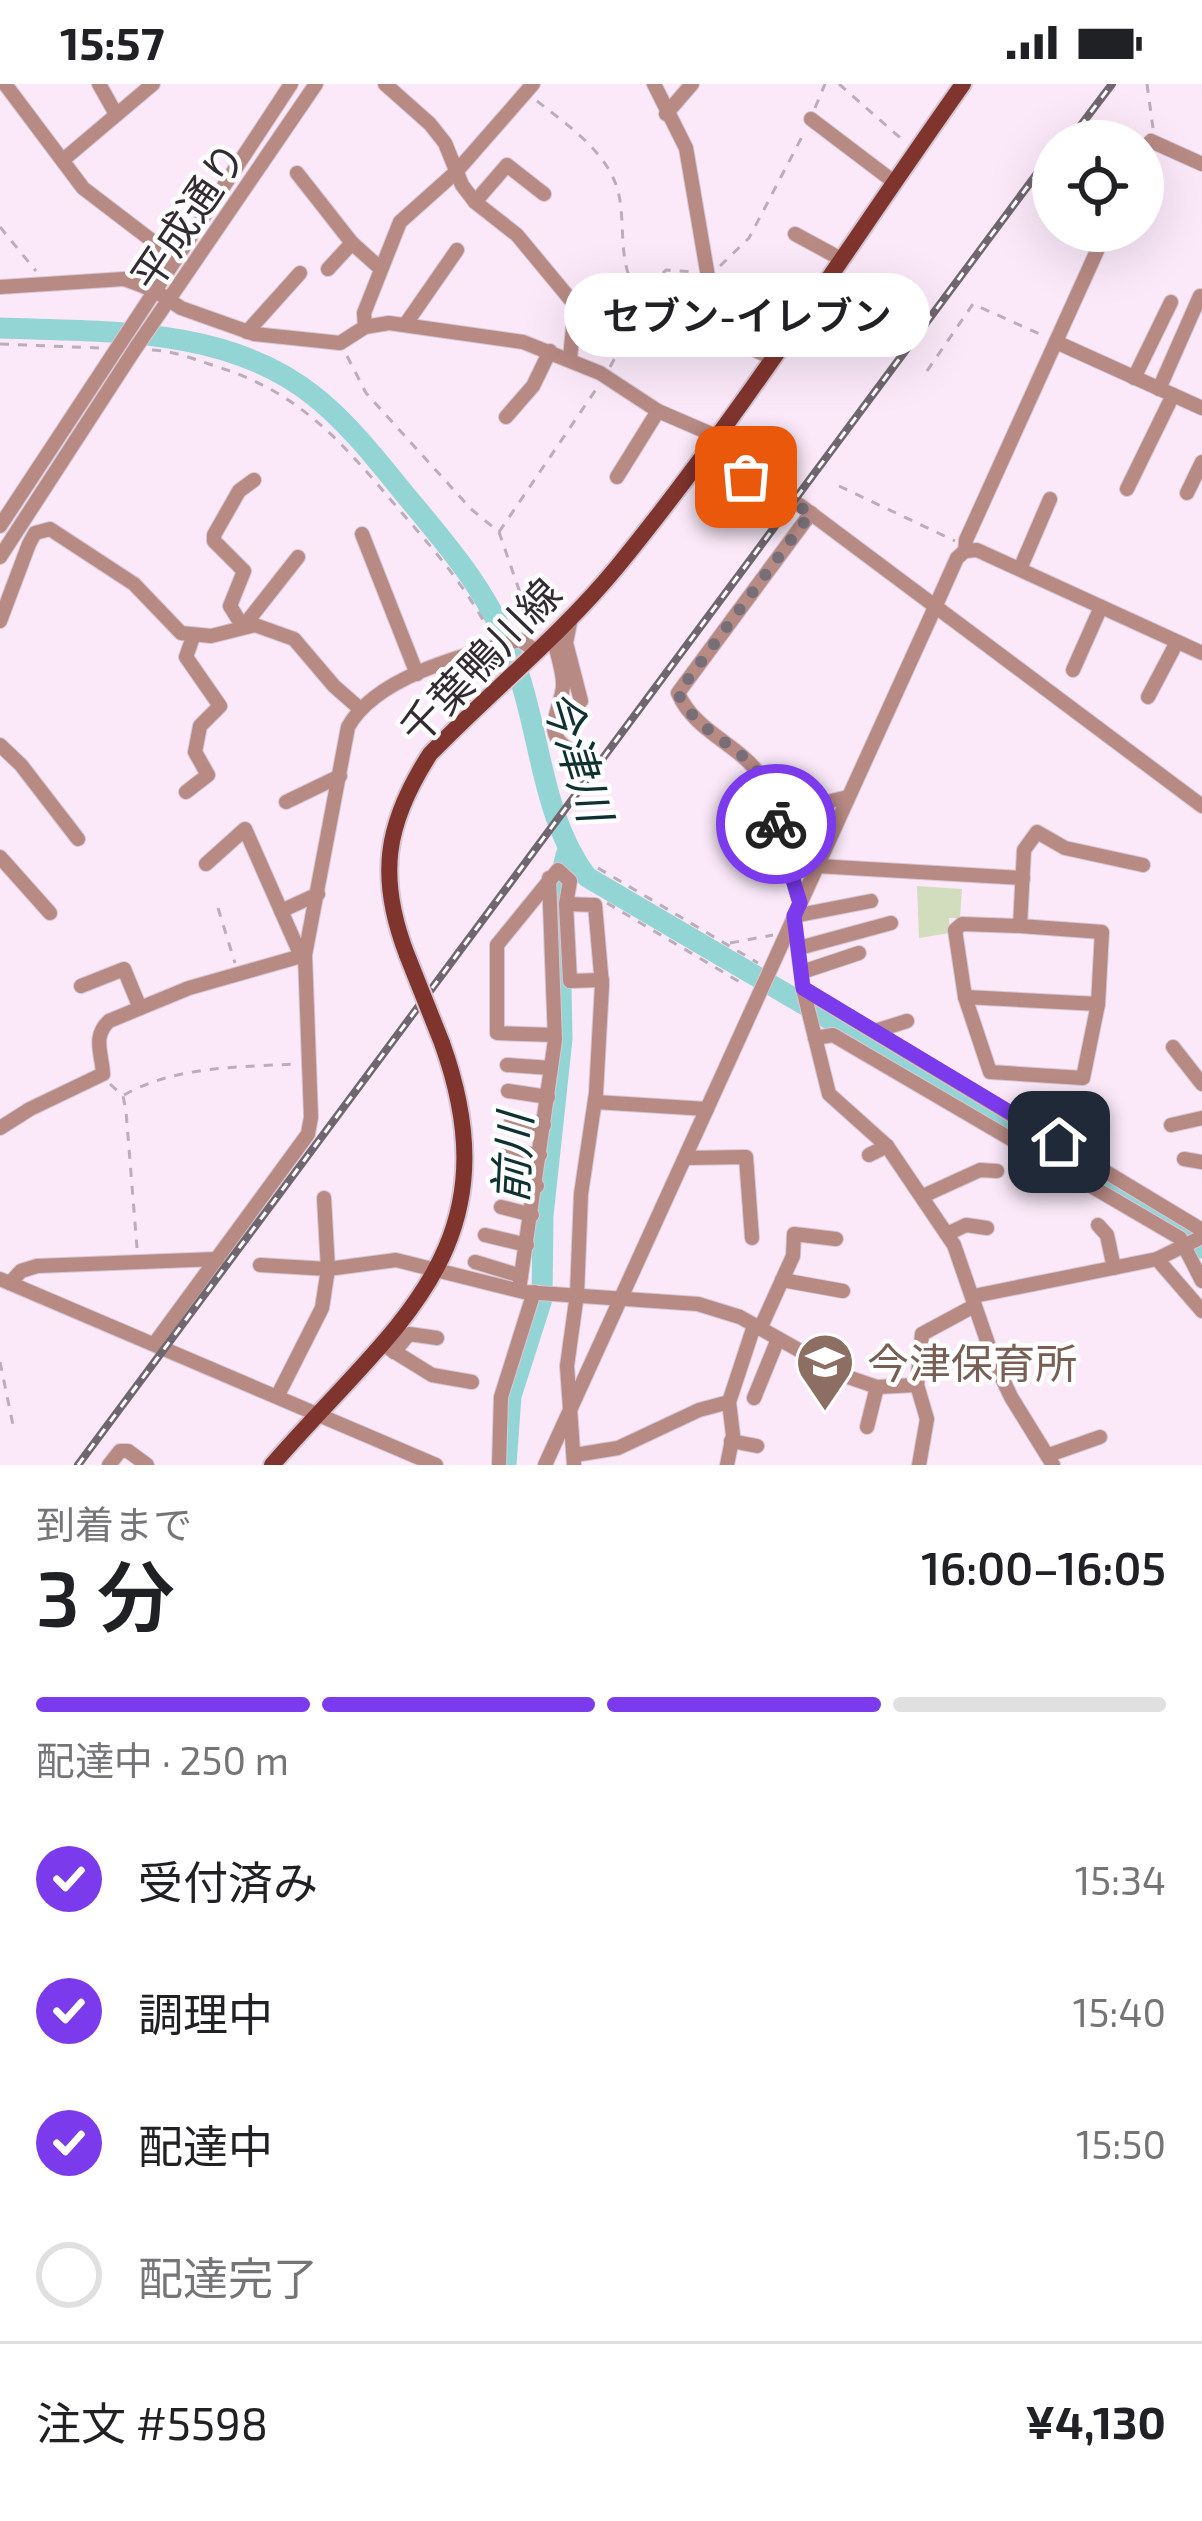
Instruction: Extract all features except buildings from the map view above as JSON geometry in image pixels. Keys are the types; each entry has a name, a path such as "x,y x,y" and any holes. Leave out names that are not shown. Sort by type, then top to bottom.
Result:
{"main road":[{"name":"千葉鴨川線","path":"272,1465 318,1412 388,1348 438,1268 455,1231 467,1160 464,1120 442,1043 395,926 387,872 395,822 430,754 505,681 528,646 553,637 617,566 772,358 963,84"}],"street":[{"path":"5,84 83,188 176,257"},
{"path":"99,84 116,114"},
{"path":"63,160 153,84"},
{"name":"平成通り","path":"0,556 127,348 149,288 176,257 291,84"},
{"name":"平成通り","path":"127,348 170,301 316,84"},
{"path":"386,84 445,143 475,202 517,235 571,298 575,305 570,359"},
{"path":"654,84 686,148 707,272 709,329 772,358"},
{"path":"666,114 692,84"},
{"path":"365,327 364,313 400,222 456,172 530,88"},
{"path":"811,119 894,182"},
{"path":"1164,152 1202,164"},
{"path":"475,202 507,165 544,194"},
{"path":"297,173 352,243 381,269"},
{"path":"795,233 841,259"},
{"path":"149,288 155,243"},
{"path":"328,269 352,243"},
{"path":"405,326 457,250"},
{"path":"545,1465 965,550 1097,252"},
{"path":"247,332 300,273"},
{"path":"0,286 124,280 247,332 340,344 365,327 389,323 523,342 605,376 658,411 716,436"},
{"path":"1127,489 1200,296"},
{"path":"1134,378 1171,302"},
{"path":"1056,342 1166,392 1200,402"},
{"path":"38,532 23,522 4,519 127,348"},
{"path":"506,417 533,386 550,351"},
{"path":"617,477 658,411"},
{"path":"702,453 811,513 1202,806"},
{"path":"1187,493 1202,462"},
{"path":"243,627 230,606 244,571 214,541 214,535 239,491 254,480"},
{"path":"1020,569 1050,499"},
{"path":"811,513 678,693 682,704 761,776 797,910 803,980 829,1094 887,1146 947,1234 1011,1397 1051,1460 1100,1437"},
{"path":"0,621 29,544 38,532 50,529 134,584 181,633 211,636 243,627 274,629 294,639 358,708"},
{"path":"362,534 417,674"},
{"path":"965,550 977,550 1202,653"},
{"path":"243,627 298,557"},
{"path":"1073,670 1101,607"},
{"path":"571,618 566,643 581,701"},
{"path":"186,792 208,775 195,752 200,726 220,706 186,656 193,637"},
{"path":"553,637 563,683 553,724 556,740 570,750"},
{"path":"1148,697 1177,642"},
{"path":"155,1343 308,1133 303,956 348,727 358,708 417,674 496,646 528,646"},
{"path":"0,746 21,765 78,839"},
{"path":"286,802 340,776"},
{"path":"736,837 848,797"},
{"path":"206,864 245,829 303,956"},
{"path":"1020,926 1024,850 1037,832 1065,848 1143,865"},
{"path":"0,857 50,914"},
{"path":"817,866 1023,878"},
{"path":"554,1035 497,1033 497,944 558,870 570,880 566,904 570,980 602,980"},
{"path":"499,1465 501,1397 525,1286 526,1245 554,1035 549,878"},
{"path":"281,911 318,894"},
{"path":"797,910 872,901"},
{"path":"566,904 595,905 602,980 595,1102 581,1194 577,1294 567,1366 574,1460 618,1448 699,1410 729,1402"},
{"path":"799,948 891,923"},
{"path":"962,924 1102,932 1098,1004 1083,1078 990,1072 965,997 956,930 962,924"},
{"path":"569,944 598,941"},
{"path":"803,980 859,953"},
{"path":"0,1128 100,1076 100,1029 109,1021 189,988 303,956"},
{"path":"81,986 124,969 140,1009"},
{"path":"803,980 875,1031 1202,1234 1157,1259 974,1301 922,1334 916,1384 927,1419 919,1465"},
{"path":"965,997 1098,1004"},
{"path":"875,1031 908,1022"},
{"path":"815,1038 833,1035 1180,1238 1202,1281"},
{"path":"1173,1047 1202,1084"},
{"path":"507,1065 551,1068"},
{"path":"508,1091 548,1097"},
{"path":"1059,1142 1084,1100"},
{"path":"595,1102 707,1109"},
{"path":"1171,1125 1202,1118"},
{"path":"511,1122 544,1125"},
{"path":"869,1155 887,1146"},
{"path":"508,1151 540,1156"},
{"path":"685,1158 746,1157 752,1238"},
{"path":"1184,1159 1202,1162"},
{"path":"923,1196 980,1170 997,1171"},
{"path":"506,1180 537,1186"},
{"path":"278,1395 322,1308 328,1270 324,1198"},
{"path":"501,1207 532,1215"},
{"path":"947,1234 966,1225 986,1228"},
{"path":"1098,1225 1107,1235 1114,1268"},
{"path":"727,1465 729,1402 757,1327 794,1256 794,1234 836,1239"},
{"path":"485,1235 526,1245"},
{"path":"5,1281 37,1266 217,1259"},
{"path":"1157,1259 1202,1311"},
{"path":"260,1265 328,1270 396,1260 577,1294 698,1304 757,1327 845,1376 877,1387 916,1384"},
{"path":"475,1262 525,1286"},
{"path":"782,1280 843,1291"},
{"path":"5,1281 436,1465"},
{"path":"437,1338 409,1334 388,1348 432,1375 472,1382"},
{"path":"754,1398 778,1340"},
{"path":"866,1426 877,1387"},
{"path":"731,1441 757,1446"},
{"path":"110,1465 120,1451 128,1451 147,1465"}],"path":[{"path":"499,532 605,376 644,301 666,270 707,272 722,265 749,238 825,84"},
{"path":"839,84 915,151"},
{"path":"1147,84 1152,120"},
{"path":"530,88 606,165 618,193 628,278 644,301"},
{"path":"0,227 45,282"},
{"path":"927,371 973,304 1056,342"},
{"path":"0,344 168,351 254,378 294,401 333,433 442,560 477,608 496,646"},
{"path":"340,344 366,393 471,509 499,532 534,628 528,646"},
{"path":"839,486 965,550"},
{"path":"598,868 770,970"},
{"path":"608,904 742,984"},
{"path":"218,908 239,976"},
{"path":"725,944 787,932"},
{"path":"123,1096 149,1081 200,1072 308,1064"},
{"path":"100,1076 123,1096 138,1262"},
{"path":"0,1362 13,1425"}],"green space":[{"path":"917,886 962,889 960,918 949,918 950,933 919,938"}],"waterway":[{"name":"今津川","path":"0,328 123,333 204,345 280,373 314,396 378,462 484,598 524,690 560,828 587,877 1195,1234 1202,1248"},
{"name":"前川","path":"506,1465 511,1396 542,1299 543,1216 562,1039 559,886 566,855"}],"railway":[{"path":"1085,120 1112,84"},
{"path":"78,1465 1032,180"}],"way so far":[{"path":"746,477 811,513 678,693 682,704 761,776 776,824"}],"place":[{"name":"セブン-イレブン","path":"746,477"},
{"name":"今津保育所","path":"825,1413"}],"route":[{"path":"776,824 800,903 794,916 803,988 1059,1142"}]}
